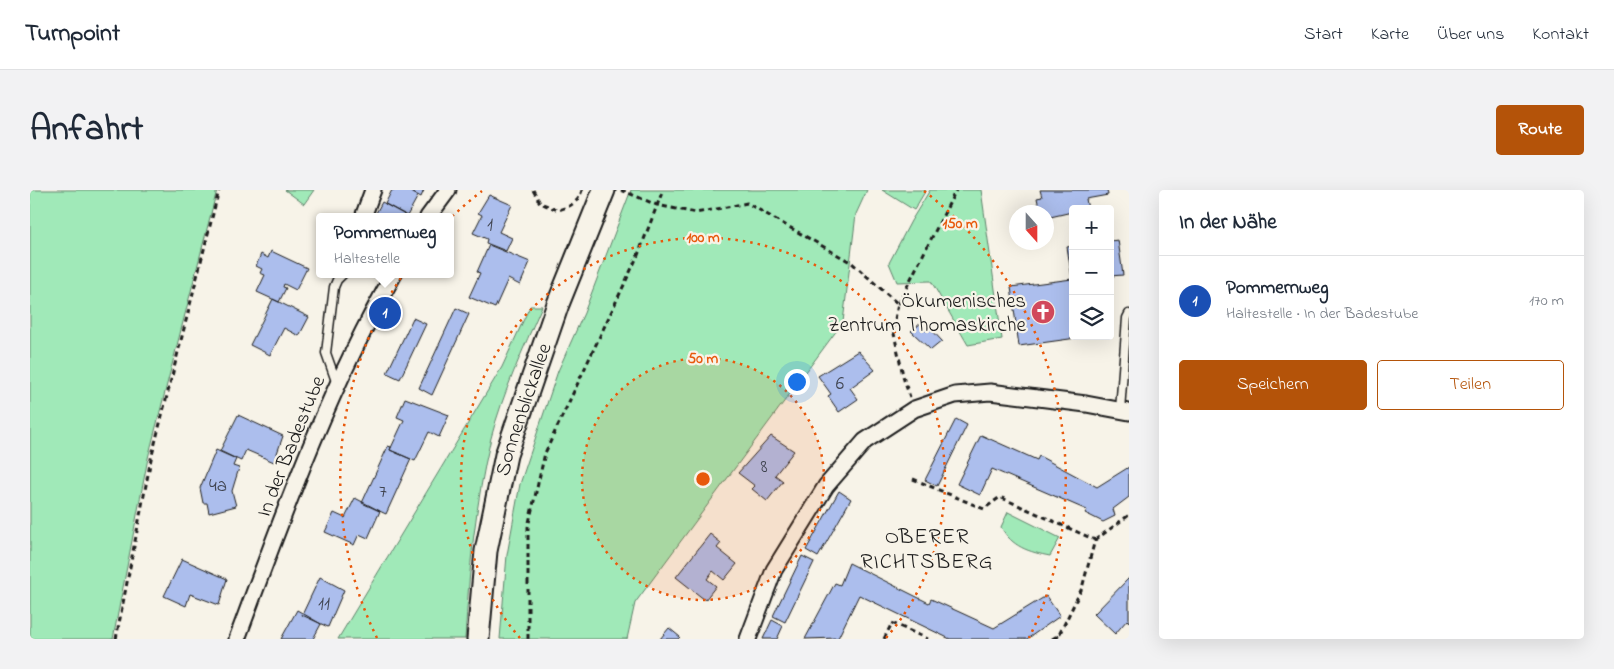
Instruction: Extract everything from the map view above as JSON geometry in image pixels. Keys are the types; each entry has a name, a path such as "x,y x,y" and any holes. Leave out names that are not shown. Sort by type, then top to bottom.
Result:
{"main road":[{"name":"Sonnenblickallee","path":"478,639 486,552 506,455 558,304 604,190"}],"street":[{"path":"364,213 373,190"},
{"path":"431,213 448,190"},
{"name":"In der Badestube","path":"237,639 337,384 390,278"},
{"path":"748,639 774,570 826,486 865,441 914,409 955,396 990,392 1086,404 1124,411"}],"lane":[{"path":"337,384 326,353 334,287 339,278"},
{"path":"1124,411 1127,318 1129,314"}],"path":[{"path":"116,639 151,459 220,190"},
{"path":"533,190 537,199 545,206 558,210 574,204 580,198 582,190"},
{"path":"620,190 657,205 696,213 747,203 852,263 898,304"},
{"path":"528,639 528,527 545,453 638,255 663,190"},
{"path":"914,409 904,380 893,329 898,304 956,190"},
{"path":"913,479 984,509 1000,497 1094,540"},
{"path":"1056,639 1082,588 1094,540 1129,515"},
{"path":"884,639 892,623 928,639"},
{"path":"1052,639 1058,635"}],"green space":[{"path":"30,190 217,190 148,458 113,639 30,639"},
{"path":"285,190 314,190 304,204"},
{"path":"631,190 867,190 856,214 843,322 635,603 627,639 500,639 507,555 520,484 558,371 584,313"},
{"path":"882,190 926,190 914,210"},
{"path":"930,190 981,190 1002,339 968,345 931,281 897,282 889,263"},
{"path":"530,306 542,306 501,404 485,463 473,538 465,639 338,639 502,367"},
{"path":"1008,512 1060,538 1050,556 1022,548 1005,534 1001,527"}],"building":[{"path":"392,190 408,190 418,196 409,213 402,213 385,204"},
{"path":"408,190 424,190 421,197"},
{"path":"1040,190 1107,190 1108,195 1086,199 1087,205 1069,205 1069,213 1054,216 1054,205 1038,205 1037,198 1042,197"},
{"path":"489,195 512,205 499,232 512,238 506,251 486,243 487,239 473,233 482,215 478,213"},
{"path":"382,202 402,213 376,213"},
{"path":"1114,240 1118,240 1123,275 1114,276"},
{"path":"489,245 530,262 520,285 508,279 495,308 469,297 480,273 477,272"},
{"path":"271,251 307,268 296,290 284,284 283,287 286,288 279,302 257,292 265,275 260,273 262,269 256,266 261,254 268,258"},
{"name":"Ökumenisches Zentrum Thomaskirche","path":"1069,279 1069,339 1019,346 1011,287"},
{"path":"273,299 309,317 299,336 284,328 270,355 250,345"},
{"path":"456,308 469,314 432,395 419,388"},
{"path":"413,318 426,324 400,379 387,373"},
{"path":"920,324 926,331 930,328 942,341 931,350 911,331"},
{"path":"858,351 875,370 850,388 858,399 839,412 828,396 831,394 818,376"},
{"path":"405,398 449,415 439,437 429,432 415,461 390,450 404,420 397,417"},
{"path":"238,415 283,436 274,462 246,450 241,461 220,451"},
{"path":"956,419 967,425 937,486 925,480"},
{"path":"981,435 1037,460 1039,456 1097,487 1129,467 1129,497 1113,509 1115,516 1103,522 1085,513 1087,510 992,469 980,495 957,484"},
{"path":"771,436 794,451 775,475 783,481 767,501 752,489 755,486 738,473"},
{"path":"388,446 391,447 390,450 411,459 386,514 362,503"},
{"path":"216,450 236,459 233,466 239,468 232,491 236,506 209,513 207,503 203,503 200,488"},
{"path":"839,491 851,499 818,557 806,550"},
{"path":"355,498 380,511 368,538 359,534 354,545 325,532 334,513 345,518"},
{"path":"710,534 721,543 717,548 737,564 724,580 713,571 707,579 716,586 705,600 676,577"},
{"path":"802,556 814,562 785,622 773,616"},
{"path":"182,559 227,579 219,605 190,594 186,606 164,596"},
{"path":"849,563 929,603 931,599 994,628 1046,596 1060,616 1027,639 950,639 859,595 838,638 805,639 835,583 840,585"},
{"path":"320,577 344,590 328,627 302,615"},
{"path":"1129,578 1129,622 1127,620 1115,634 1094,614"},
{"path":"297,610 321,624 313,639 281,639"},
{"path":"772,620 783,626 777,639 763,639"},
{"path":"669,628 680,637 678,639 660,639"}],"place":[{"name":"Ökumenisches Zentrum Thomaskirche","path":"1043,312"},
{"name":"Pommernweg","path":"385,313"}],"district":[{"name":"OBERER RICHTSBERG","path":"927,548"}]}
